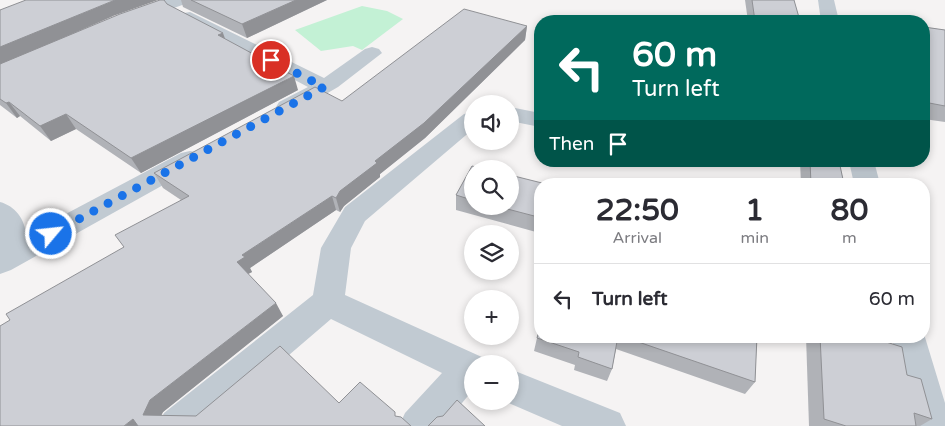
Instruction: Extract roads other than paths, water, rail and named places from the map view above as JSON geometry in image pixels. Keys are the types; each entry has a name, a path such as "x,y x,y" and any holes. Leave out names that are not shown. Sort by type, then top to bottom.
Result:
{"street":[{"path":"826,0 829,15"},
{"path":"112,26 180,6 324,87"},
{"path":"263,120 324,87 372,53"},
{"path":"519,116 534,119"},
{"path":"177,426 328,302 336,248 356,214 464,126"},
{"path":"0,261 210,148"},
{"path":"0,212 11,226 12,249 0,261"},
{"path":"328,302 464,367"},
{"path":"910,343 933,426"},
{"path":"418,426 464,377"},
{"path":"519,390 607,426"}]}
